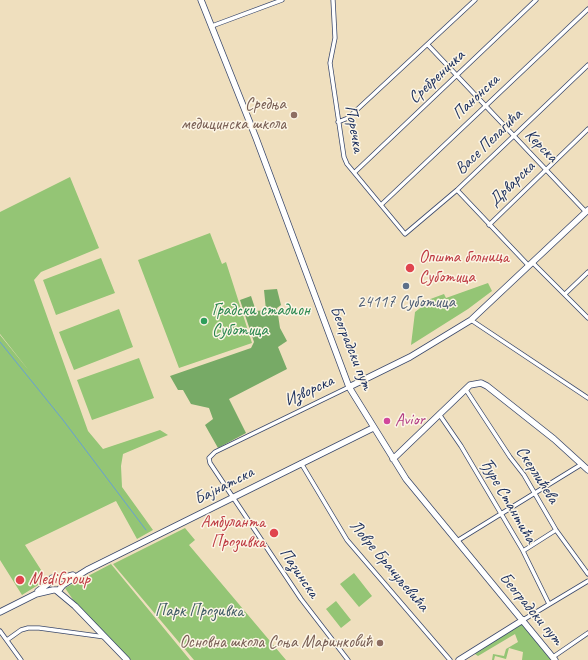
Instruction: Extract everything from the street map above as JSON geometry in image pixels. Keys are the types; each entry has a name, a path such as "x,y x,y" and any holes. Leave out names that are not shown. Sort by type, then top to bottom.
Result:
{"main road":[{"name":"Београдски пут","path":"201,0 349,387 392,458 421,498 554,659"},
{"name":"Изворска","path":"349,387 410,357 471,320 587,211"},
{"path":"392,458 474,383 481,383 487,386 554,439 588,470"},
{"name":"Бајнатска","path":"0,612 25,600 55,590 87,570 373,428"},
{"name":"Бајнатска","path":"25,600 49,583 52,578 60,578 87,570"},
{"path":"60,578 75,606"},
{"path":"49,583 55,590 75,606 124,659"},
{"path":"459,660 522,620"}],"street":[{"path":"212,26 282,0"},
{"name":"Поречка","path":"333,0 335,38 330,63 344,157 347,164 382,204 405,234"},
{"path":"338,122 348,118 475,0"},
{"name":"Сребреничка","path":"355,172 536,0"},
{"name":"Панонска","path":"382,204 588,9"},
{"name":"Керска","path":"428,45 587,211"},
{"name":"Васе Пелагића","path":"405,234 457,190 588,65"},
{"name":"Дрварска","path":"489,225 588,129"},
{"path":"457,190 489,225 565,294 588,318"},
{"path":"565,294 588,272"},
{"path":"471,320 588,398"},
{"name":"Изворска","path":"234,496 210,463 209,458 212,454 349,387"},
{"name":"Скерлићева","path":"466,390 510,457 524,475 556,530 588,574"},
{"name":"Ђуре Стантића","path":"439,414 523,551 549,604"},
{"name":"Ловре Брачуљевића","path":"301,463 348,540 450,660"},
{"path":"456,542 502,515 582,464"},
{"name":"Пазинска","path":"234,496 301,599 348,660"},
{"path":"523,551 556,530"},
{"path":"522,620 588,581"},
{"path":"7,640 28,628 39,628 105,637"},
{"path":"0,631 21,660"},
{"path":"554,659 588,633"}],"green space":[{"path":"70,177 99,248 41,272 34,280 88,431 103,449 160,430 168,435 123,454 121,466 122,487 153,530 137,539 116,501 25,545 43,573 43,582 22,595 0,560 0,335 30,372 0,334 0,212"},
{"name":"Градски стадион Суботица","path":"210,233 222,264 226,262 252,343 179,368 138,260"},
{"path":"101,258 115,293 56,315 43,280"},
{"path":"488,283 492,291 468,309 411,345 415,312 424,305 425,301 444,294 446,298"},
{"path":"277,289 281,305 277,308 280,328 287,341 278,347 287,369 229,399 246,433 218,448 205,425 213,419 209,408 191,404 183,390 178,390 170,376 251,348 254,342 240,300 251,296 256,311 266,310 264,290"},
{"path":"119,309 133,347 74,370 59,332"},
{"path":"139,358 154,398 92,420 77,380"},
{"name":"Парк Прозивка","path":"185,528 195,540 189,545 286,660 194,660 113,564"},
{"path":"111,564 190,660 131,660 78,607 65,588"},
{"path":"354,573 372,596 359,607 340,584"},
{"path":"336,601 351,620 341,628 326,609"},
{"path":"523,620 555,660 522,660 523,652 509,648 506,659 495,656 494,660 492,660 493,654 504,656 506,649 518,642 515,634 478,656 472,652"}],"waterway":[{"path":"0,342 63,420 146,530"}],"place":[{"name":"Средња медицинска школа","path":"294,115"},
{"name":"Општа болница Суботица","path":"410,268"},
{"name":"24117 Суботица","path":"406,286"},
{"name":"Градски стадион Суботица","path":"204,321"},
{"name":"Avior","path":"387,421"},
{"name":"Амбуланта Прозивка","path":"274,533"},
{"name":"MediGroup","path":"20,580"},
{"name":"Основна школа Соња Маринковић","path":"380,643"}]}
